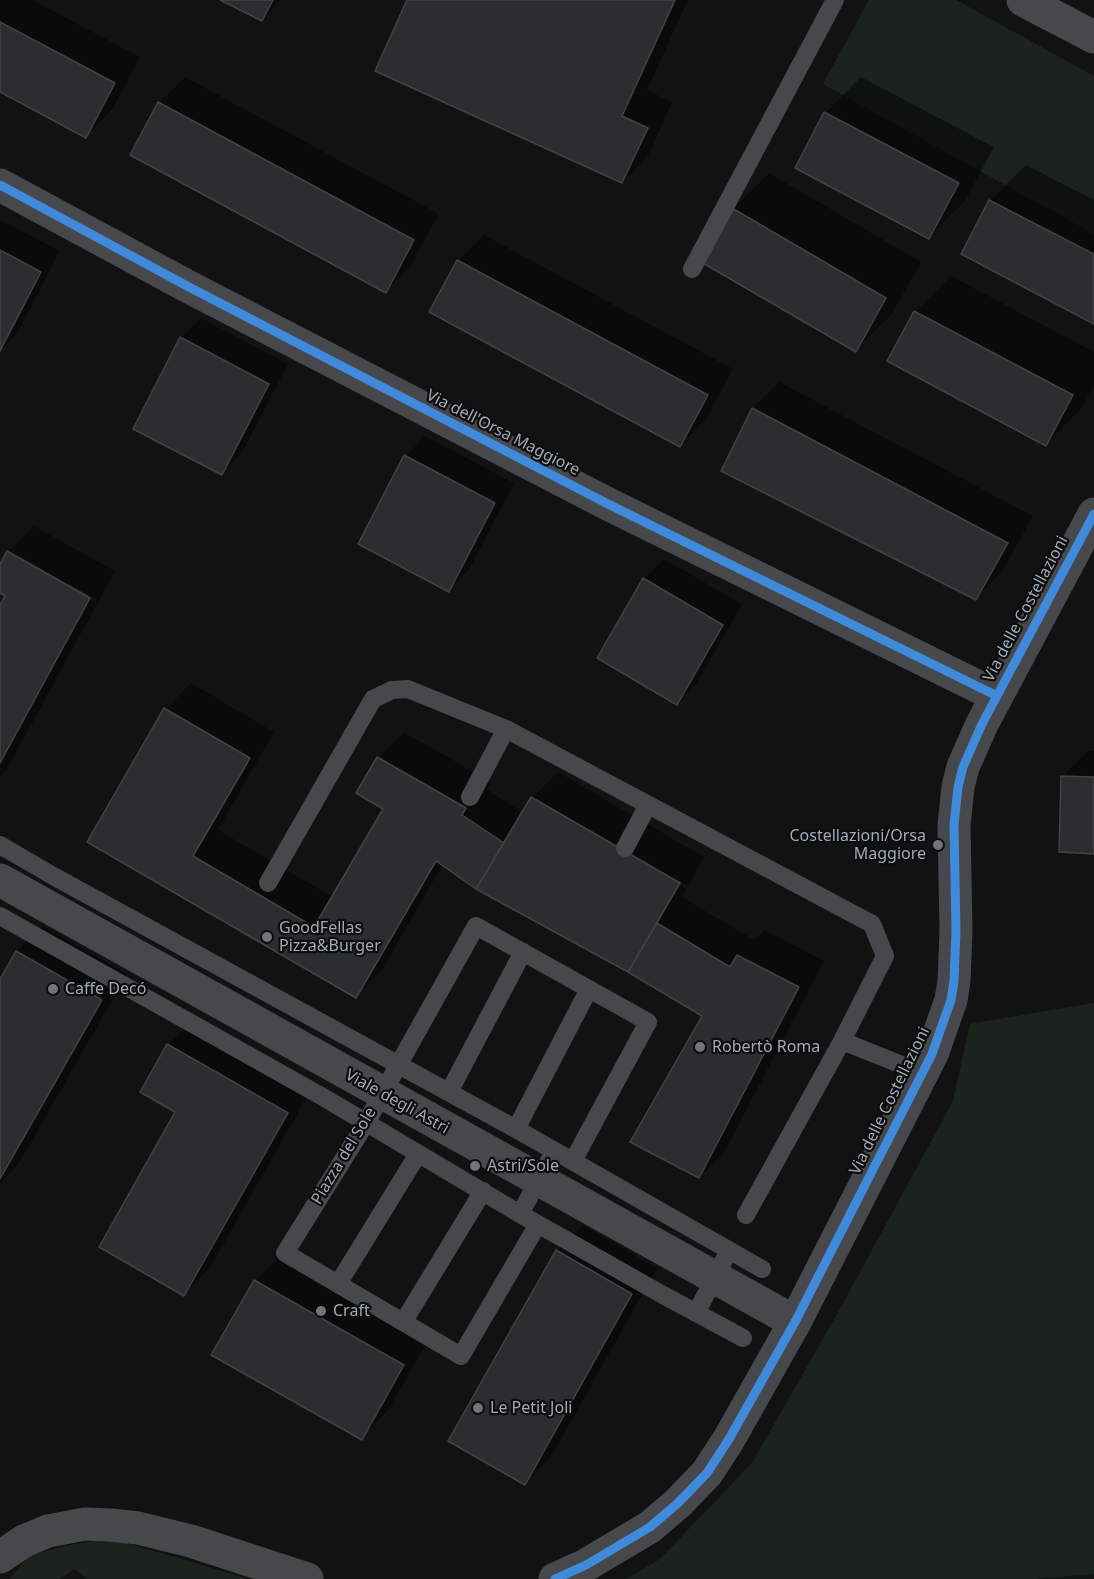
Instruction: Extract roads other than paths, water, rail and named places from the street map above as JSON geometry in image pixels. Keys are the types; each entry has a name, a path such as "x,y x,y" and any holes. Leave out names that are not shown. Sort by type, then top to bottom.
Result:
{"street":[{"path":"1023,0 1094,37"},
{"name":"Via dell'Orsa Maggiore","path":"0,185 197,291 608,504 997,696"},
{"name":"Via delle Costellazioni","path":"555,1579 586,1565 635,1537 666,1514 706,1473 723,1448 795,1323 932,1054 951,1000 954,981 956,931 954,845 958,787 969,752 1094,514"},
{"name":"Viale degli Astri","path":"0,880 539,1180 722,1264 795,1323"},
{"path":"0,1557 24,1541 48,1531 85,1524 111,1524 183,1539 307,1579"}],"lane":[{"path":"692,268 835,0"},
{"path":"268,883 373,699 392,690 408,689 506,729 872,924 885,956 842,1041 746,1215"},
{"path":"470,797 506,729"},
{"path":"625,848 648,805"},
{"path":"0,845 573,1161 722,1264 762,1269"},
{"path":"0,916 366,1123 520,1214 743,1338"},
{"name":"Piazza del Sole","path":"538,1224 461,1356 285,1253 366,1123 476,926 648,1022 573,1161"},
{"path":"449,1092 523,952"},
{"path":"191,1023 220,966"},
{"path":"516,1129 589,989"},
{"path":"842,1041 922,1073"},
{"path":"520,1214 554,1152"},
{"path":"338,1284 418,1154"},
{"path":"404,1321 483,1191"},
{"path":"696,1313 722,1264"}],"place":[{"name":"Costellazioni/Orsa Maggiore","path":"938,845"},
{"name":"GoodFellas Pizza&Burger","path":"267,937"},
{"name":"Caffe Decó","path":"53,989"},
{"name":"Robertò Roma","path":"700,1047"},
{"name":"Astri/Sole","path":"475,1166"},
{"name":"Craft","path":"321,1311"},
{"name":"Le Petit Joli","path":"478,1408"}]}
